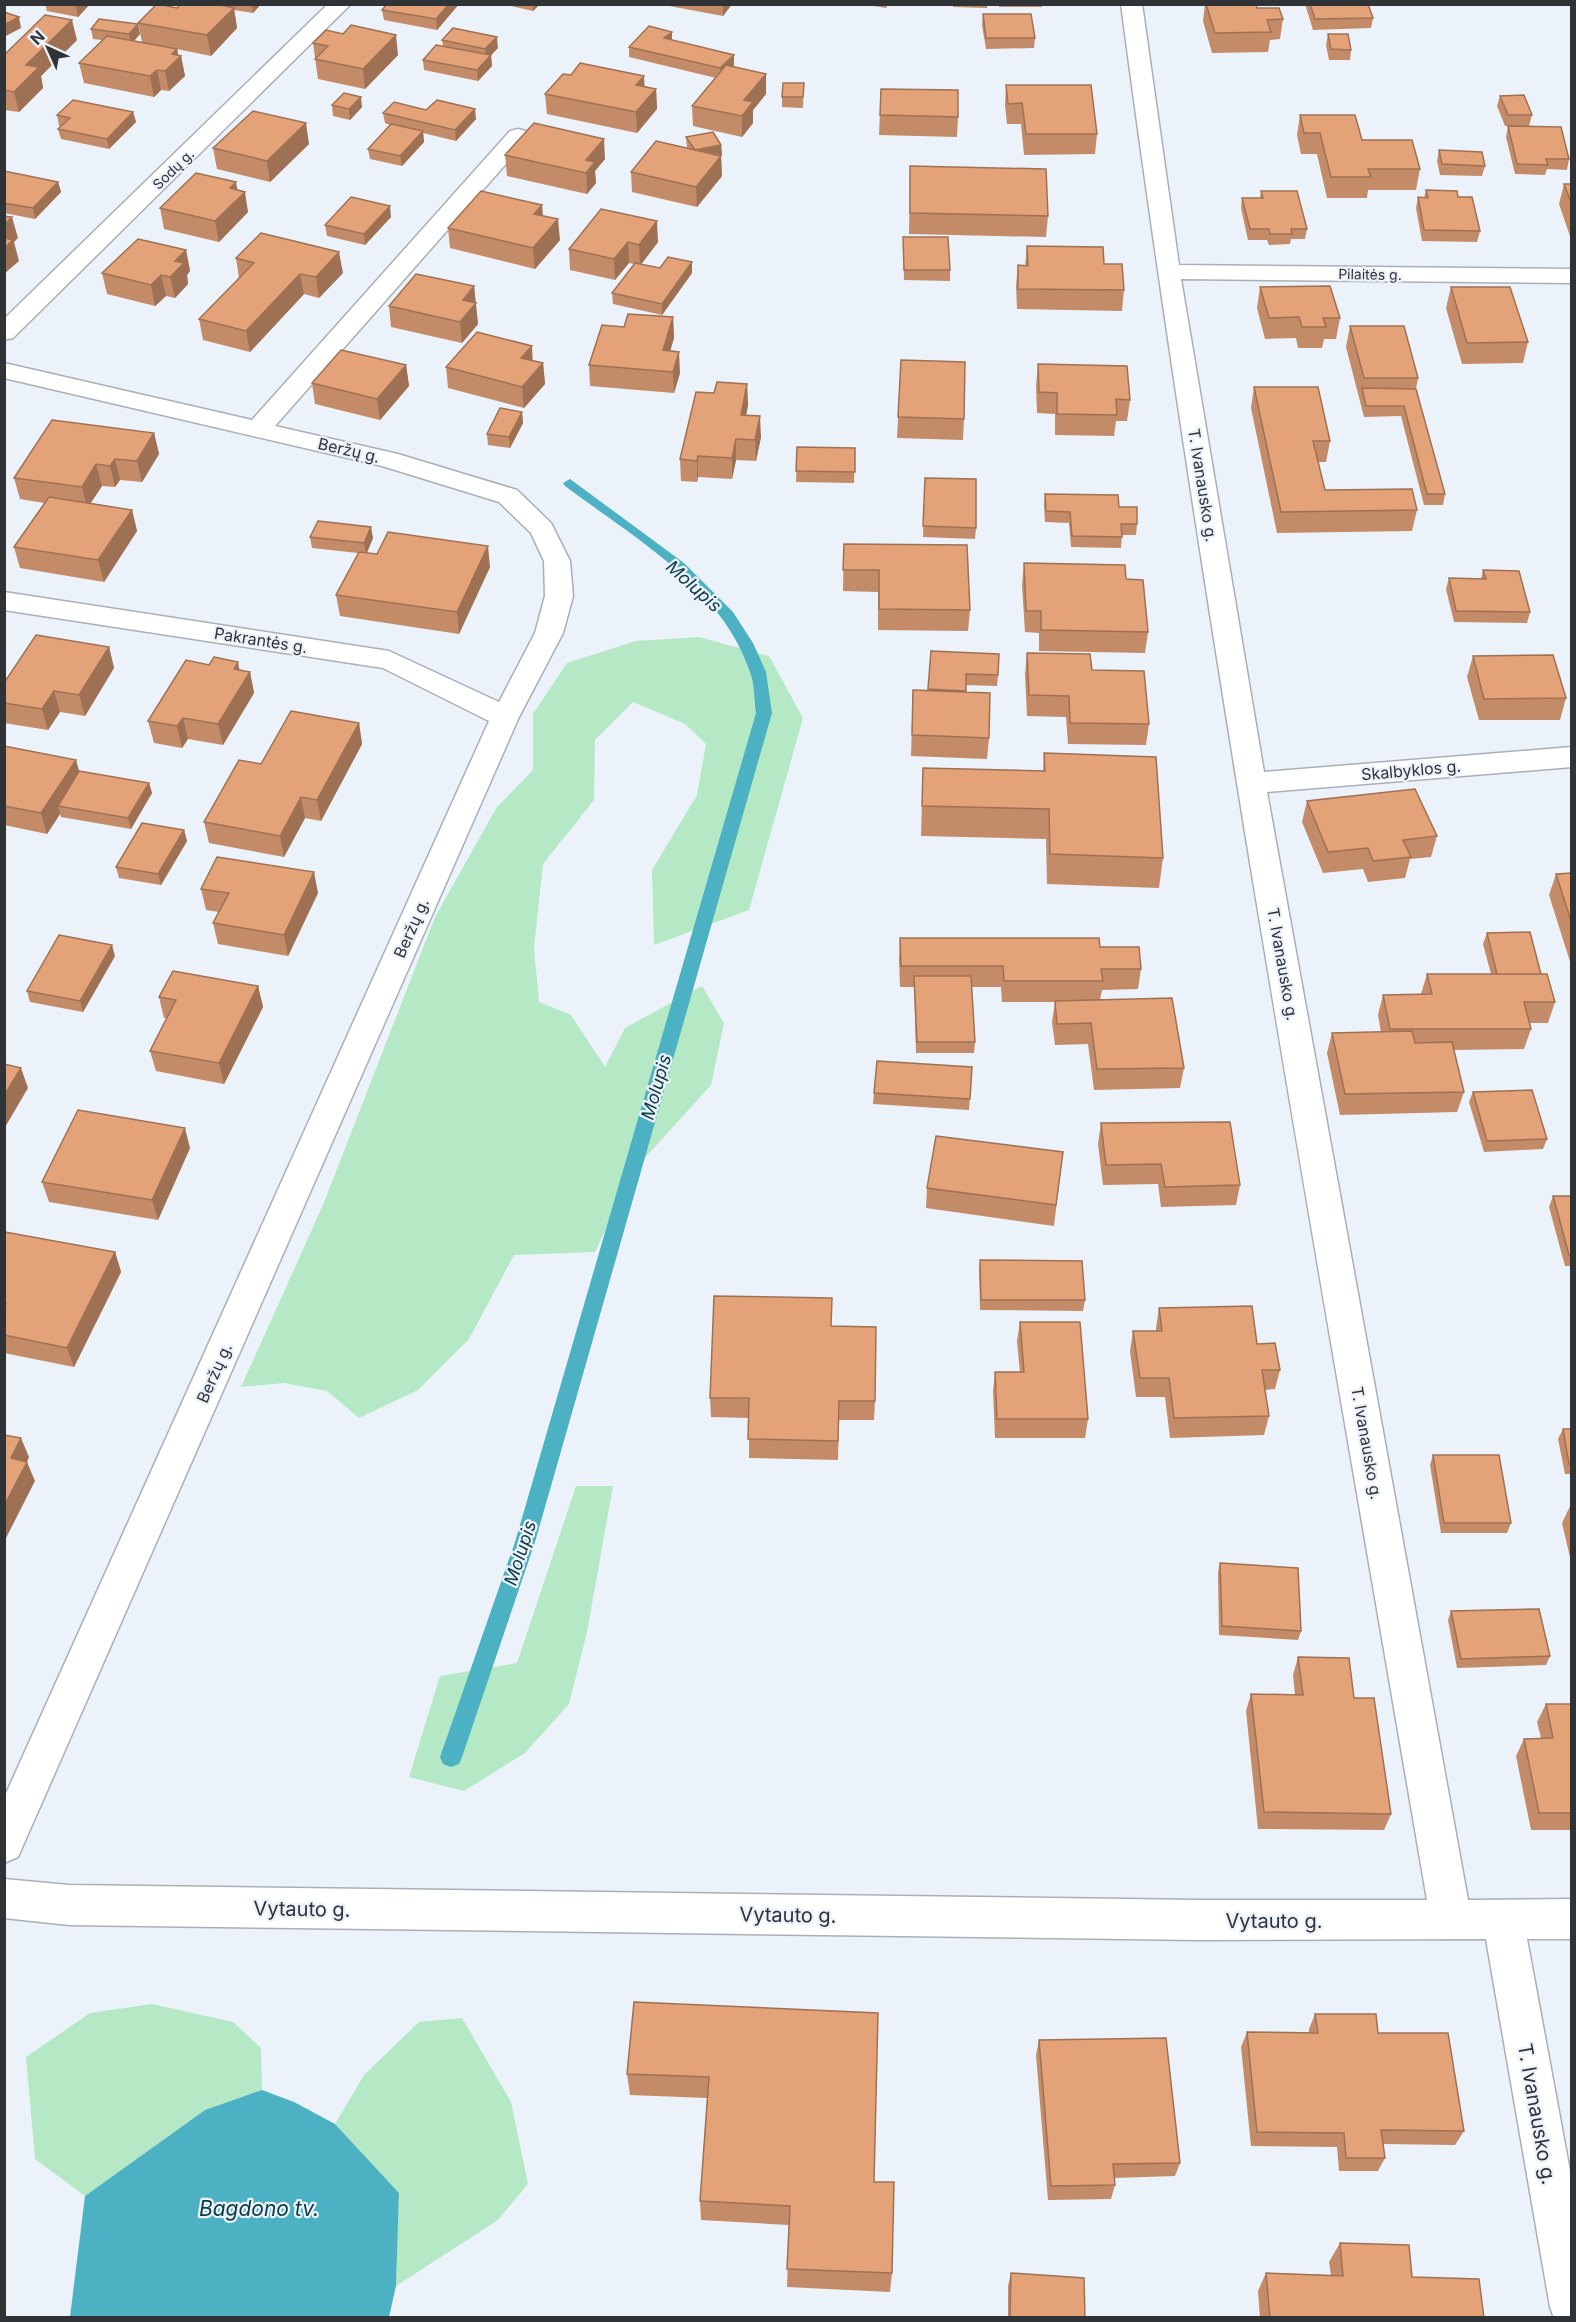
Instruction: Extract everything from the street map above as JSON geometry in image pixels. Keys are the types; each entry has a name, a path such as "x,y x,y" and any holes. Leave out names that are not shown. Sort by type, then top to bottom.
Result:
{"street":[{"name":"Sodų g.","path":"4,333 341,4"},
{"name":"T. Ivanausko g.","path":"1131,4 1168,272 1251,783 1451,1921"},
{"path":"258,429 518,136"},
{"name":"Pilaitės g.","path":"1168,272 1572,276"},
{"name":"Beržų g.","path":"4,370 389,460 508,496 542,529 557,561 559,596 549,633 505,717 4,1844"},
{"name":"Pakrantės g.","path":"4,602 389,660 505,717"},
{"name":"Skalbyklos g.","path":"1251,783 1572,757"},
{"name":"Vytauto g.","path":"4,1898 69,1905 1451,1921 1572,1919"},
{"name":"T. Ivanausko g.","path":"1503,1920 1572,2307"}],"green space":[{"path":"699,637 769,656 803,718 749,910 654,945 652,870 697,795 706,744 685,724 633,702 595,740 594,800 543,864 534,948 539,1002 571,1015 605,1067 625,1028 702,986 724,1023 711,1085 632,1172 595,1252 514,1255 469,1339 418,1390 359,1418 327,1391 284,1383 241,1387 323,1205 435,917 497,807 533,770 533,714 567,663 636,641"},
{"path":"576,1486 613,1486 587,1632 569,1704 525,1753 464,1791 409,1777 440,1676 517,1663"},
{"path":"152,2004 233,2022 261,2048 262,2090 205,2110 85,2196 35,2159 26,2057 90,2013"},
{"path":"462,2018 511,2102 528,2184 498,2220 396,2286 399,2193 335,2124 364,2075 419,2022"}],"water":[{"name":"Bagdono tv.","path":"262,2090 294,2102 335,2124 399,2193 396,2286 389,2317 70,2317 85,2196 205,2110"}],"building":[{"path":"157,4 177,8 181,4 216,4 234,8 207,35 138,23"},
{"path":"387,4 449,4 436,19 382,10"},
{"path":"1206,4 1256,4 1257,8 1279,8 1283,19 1267,20 1271,32 1215,33"},
{"path":"1310,4 1368,4 1373,18 1315,19"},
{"path":"4,12 19,17 4,25"},
{"path":"983,14 1031,14 1035,38 986,38"},
{"path":"45,15 72,20 26,65 39,67 14,92 4,90 4,55"},
{"path":"99,19 138,24 129,34 91,29"},
{"path":"351,25 396,35 363,69 315,59 328,46 313,43 326,30 343,34"},
{"path":"649,26 672,32 664,38 734,55 720,68 629,47"},
{"path":"453,28 497,37 485,49 442,40"},
{"path":"1328,34 1348,34 1351,50 1331,49"},
{"path":"107,36 177,49 172,54 181,56 165,71 157,70 150,76 79,63"},
{"path":"436,45 491,55 477,70 423,60"},
{"path":"580,63 644,76 636,85 656,89 636,112 545,94 563,74 571,75"},
{"path":"726,65 766,74 744,100 753,102 742,116 692,106"},
{"path":"783,83 804,83 803,97 782,97"},
{"path":"1006,85 1091,85 1097,134 1026,134 1022,103 1008,104"},
{"path":"881,89 958,90 958,117 880,115"},
{"path":"344,93 361,97 349,109 332,105"},
{"path":"1524,95 1532,115 1508,115 1500,96"},
{"path":"73,100 133,112 107,139 58,129 70,118 57,115"},
{"path":"437,100 475,109 455,130 383,113 394,102 426,110"},
{"path":"253,111 306,123 267,161 213,148"},
{"path":"1300,115 1355,115 1362,140 1412,140 1420,169 1368,169 1371,177 1331,177 1320,133 1304,133"},
{"path":"534,123 604,139 586,160 595,162 586,173 505,155"},
{"path":"391,124 423,131 400,156 368,149"},
{"path":"1508,126 1561,127 1569,159 1546,159 1548,165 1517,164"},
{"path":"713,132 721,145 695,150 686,137"},
{"path":"656,141 721,156 696,187 631,172"},
{"path":"1439,150 1482,152 1485,166 1442,164"},
{"path":"910,166 1046,169 1048,216 910,213"},
{"path":"4,171 58,182 33,208 4,203"},
{"path":"196,173 236,182 230,188 245,192 215,221 160,208"},
{"path":"1564,184 1572,184 1572,205"},
{"path":"1426,190 1457,191 1458,197 1472,197 1480,231 1424,230 1418,197 1428,198"},
{"path":"481,191 542,205 534,214 558,219 533,248 448,228"},
{"path":"1261,191 1297,191 1307,229 1291,229 1292,234 1270,234 1269,229 1250,229 1242,198 1263,198"},
{"path":"351,197 390,206 364,234 325,225"},
{"path":"601,209 657,221 639,245 628,242 614,259 569,249"},
{"path":"4,216 12,217 4,225"},
{"path":"261,233 339,252 316,277 300,274 246,331 199,319 254,263 236,258"},
{"path":"903,237 948,237 950,270 904,270"},
{"path":"4,238 13,240 4,248"},
{"path":"138,239 186,250 175,261 184,263 170,277 161,275 151,285 102,273"},
{"path":"1027,246 1103,247 1104,264 1122,264 1124,290 1018,289 1018,265 1028,266"},
{"path":"668,257 692,262 662,304 612,293 635,263 660,268"},
{"path":"416,274 474,286 463,300 476,303 460,322 389,306"},
{"path":"1330,286 1340,318 1323,318 1326,327 1302,327 1299,317 1269,318 1260,287"},
{"path":"1451,287 1510,287 1528,342 1467,343"},
{"path":"628,314 673,317 663,350 679,352 673,372 589,365 602,325 624,327"},
{"path":"1350,326 1404,326 1418,378 1364,378"},
{"path":"477,332 532,346 521,358 543,363 522,387 446,367"},
{"path":"341,350 406,365 377,399 312,383"},
{"path":"901,360 965,362 964,419 898,417"},
{"path":"1038,364 1127,366 1130,400 1116,399 1117,415 1057,414 1057,393 1039,392"},
{"path":"717,382 747,384 741,415 760,416 755,440 736,439 732,458 698,456 697,461 680,459 696,392 714,393"},
{"path":"1254,387 1318,387 1330,441 1313,441 1325,490 1412,489 1417,510 1281,512"},
{"path":"1362,388 1416,389 1445,494 1427,494 1404,406 1366,406"},
{"path":"500,408 522,412 509,437 487,434"},
{"path":"52,420 154,433 137,461 115,459 110,466 96,464 82,487 14,478"},
{"path":"797,447 855,448 855,472 796,471"},
{"path":"925,478 976,479 976,528 923,526"},
{"path":"1045,494 1118,495 1119,507 1137,507 1137,524 1121,524 1122,537 1072,536 1070,512 1046,511"},
{"path":"49,497 132,510 98,560 14,547"},
{"path":"318,521 371,527 364,543 310,537"},
{"path":"388,532 488,546 457,612 336,595 359,552 377,554"},
{"path":"844,544 967,545 970,610 879,609 879,570 843,570"},
{"path":"1024,563 1125,565 1126,579 1143,580 1148,632 1041,630 1041,611 1026,611"},
{"path":"1483,570 1519,571 1530,612 1456,611 1449,578 1486,579"},
{"path":"36,635 109,647 79,695 54,691 42,709 4,703 4,683"},
{"path":"931,651 999,654 998,675 966,674 966,691 928,689"},
{"path":"1027,653 1090,654 1092,670 1144,671 1149,724 1070,723 1069,696 1029,695"},
{"path":"1553,655 1566,698 1484,699 1473,656"},
{"path":"214,657 238,662 234,669 250,672 218,724 183,718 177,726 148,721 186,660 209,665"},
{"path":"913,690 990,693 989,738 912,735"},
{"path":"291,711 359,723 317,800 301,797 280,836 204,822 239,760 261,764"},
{"path":"4,746 76,760 41,813 4,806"},
{"path":"1044,753 1156,757 1163,858 1050,854 1049,809 922,806 923,768 1045,771"},
{"path":"79,771 149,783 128,818 58,806"},
{"path":"1415,789 1437,836 1403,840 1411,857 1373,861 1368,848 1328,852 1307,801"},
{"path":"142,823 184,830 158,874 116,867"},
{"path":"217,857 314,872 284,935 213,923 229,893 201,889"},
{"path":"1572,873 1572,924 1556,874"},
{"path":"1530,932 1541,974 1497,974 1487,933"},
{"path":"59,935 112,945 80,1001 27,991"},
{"path":"900,938 1099,938 1100,947 1139,947 1141,969 1101,969 1103,981 1004,981 1003,966 901,966"},
{"path":"173,971 258,986 219,1063 150,1051 176,1000 159,997"},
{"path":"1427,974 1547,974 1555,1002 1524,1002 1531,1029 1390,1029 1383,995 1432,994"},
{"path":"914,976 971,976 975,1042 917,1042"},
{"path":"1172,998 1184,1068 1097,1069 1091,1023 1057,1024 1055,1001"},
{"path":"1412,1031 1415,1043 1452,1042 1464,1092 1345,1094 1332,1033"},
{"path":"877,1061 972,1067 970,1099 874,1093"},
{"path":"4,1064 21,1068 4,1096"},
{"path":"1532,1090 1547,1139 1487,1141 1473,1092"},
{"path":"78,1110 185,1128 152,1200 42,1182"},
{"path":"1230,1122 1240,1185 1165,1187 1161,1164 1106,1165 1101,1123"},
{"path":"936,1136 1063,1152 1056,1205 927,1188"},
{"path":"1553,1196 1572,1196 1572,1255 1569,1255"},
{"path":"5,1232 115,1252 67,1348 4,1335"},
{"path":"980,1260 1082,1261 1085,1300 981,1300"},
{"path":"714,1296 832,1298 831,1326 876,1327 875,1401 839,1401 838,1441 748,1439 749,1398 710,1398"},
{"path":"1252,1306 1257,1344 1275,1343 1280,1370 1262,1370 1269,1416 1174,1418 1169,1378 1140,1378 1133,1331 1162,1331 1159,1308"},
{"path":"1020,1322 1080,1322 1088,1419 997,1419 995,1372 1024,1372"},
{"path":"1563,1429 1572,1429 1572,1464 1569,1464"},
{"path":"4,1435 21,1438 11,1458 27,1462 4,1506"},
{"path":"1433,1455 1499,1455 1511,1523 1444,1523"},
{"path":"1220,1563 1298,1568 1301,1631 1222,1626"},
{"path":"1539,1609 1550,1656 1461,1659 1451,1611"},
{"path":"1298,1657 1349,1658 1354,1698 1374,1698 1391,1814 1264,1812 1251,1694 1303,1695"},
{"path":"1546,1704 1572,1704 1572,1813 1539,1813 1524,1739 1553,1738"},
{"path":"634,2002 878,2013 874,2182 894,2182 892,2273 787,2269 790,2206 700,2201 709,2077 627,2074"},
{"path":"1315,2014 1376,2014 1378,2033 1448,2033 1464,2131 1381,2130 1385,2158 1346,2158 1344,2133 1257,2132 1247,2032 1318,2033"},
{"path":"1166,2038 1180,2163 1113,2164 1115,2185 1051,2186 1039,2040"},
{"path":"1340,2243 1409,2245 1412,2277 1479,2279 1484,2318 1270,2318 1266,2273 1343,2276"},
{"path":"1011,2273 1084,2278 1085,2318 1010,2318"}],"waterway":[{"name":"Molupis","path":"451,1757 525,1542 764,713 758,672 746,643 728,616 679,566 570,483"}]}
